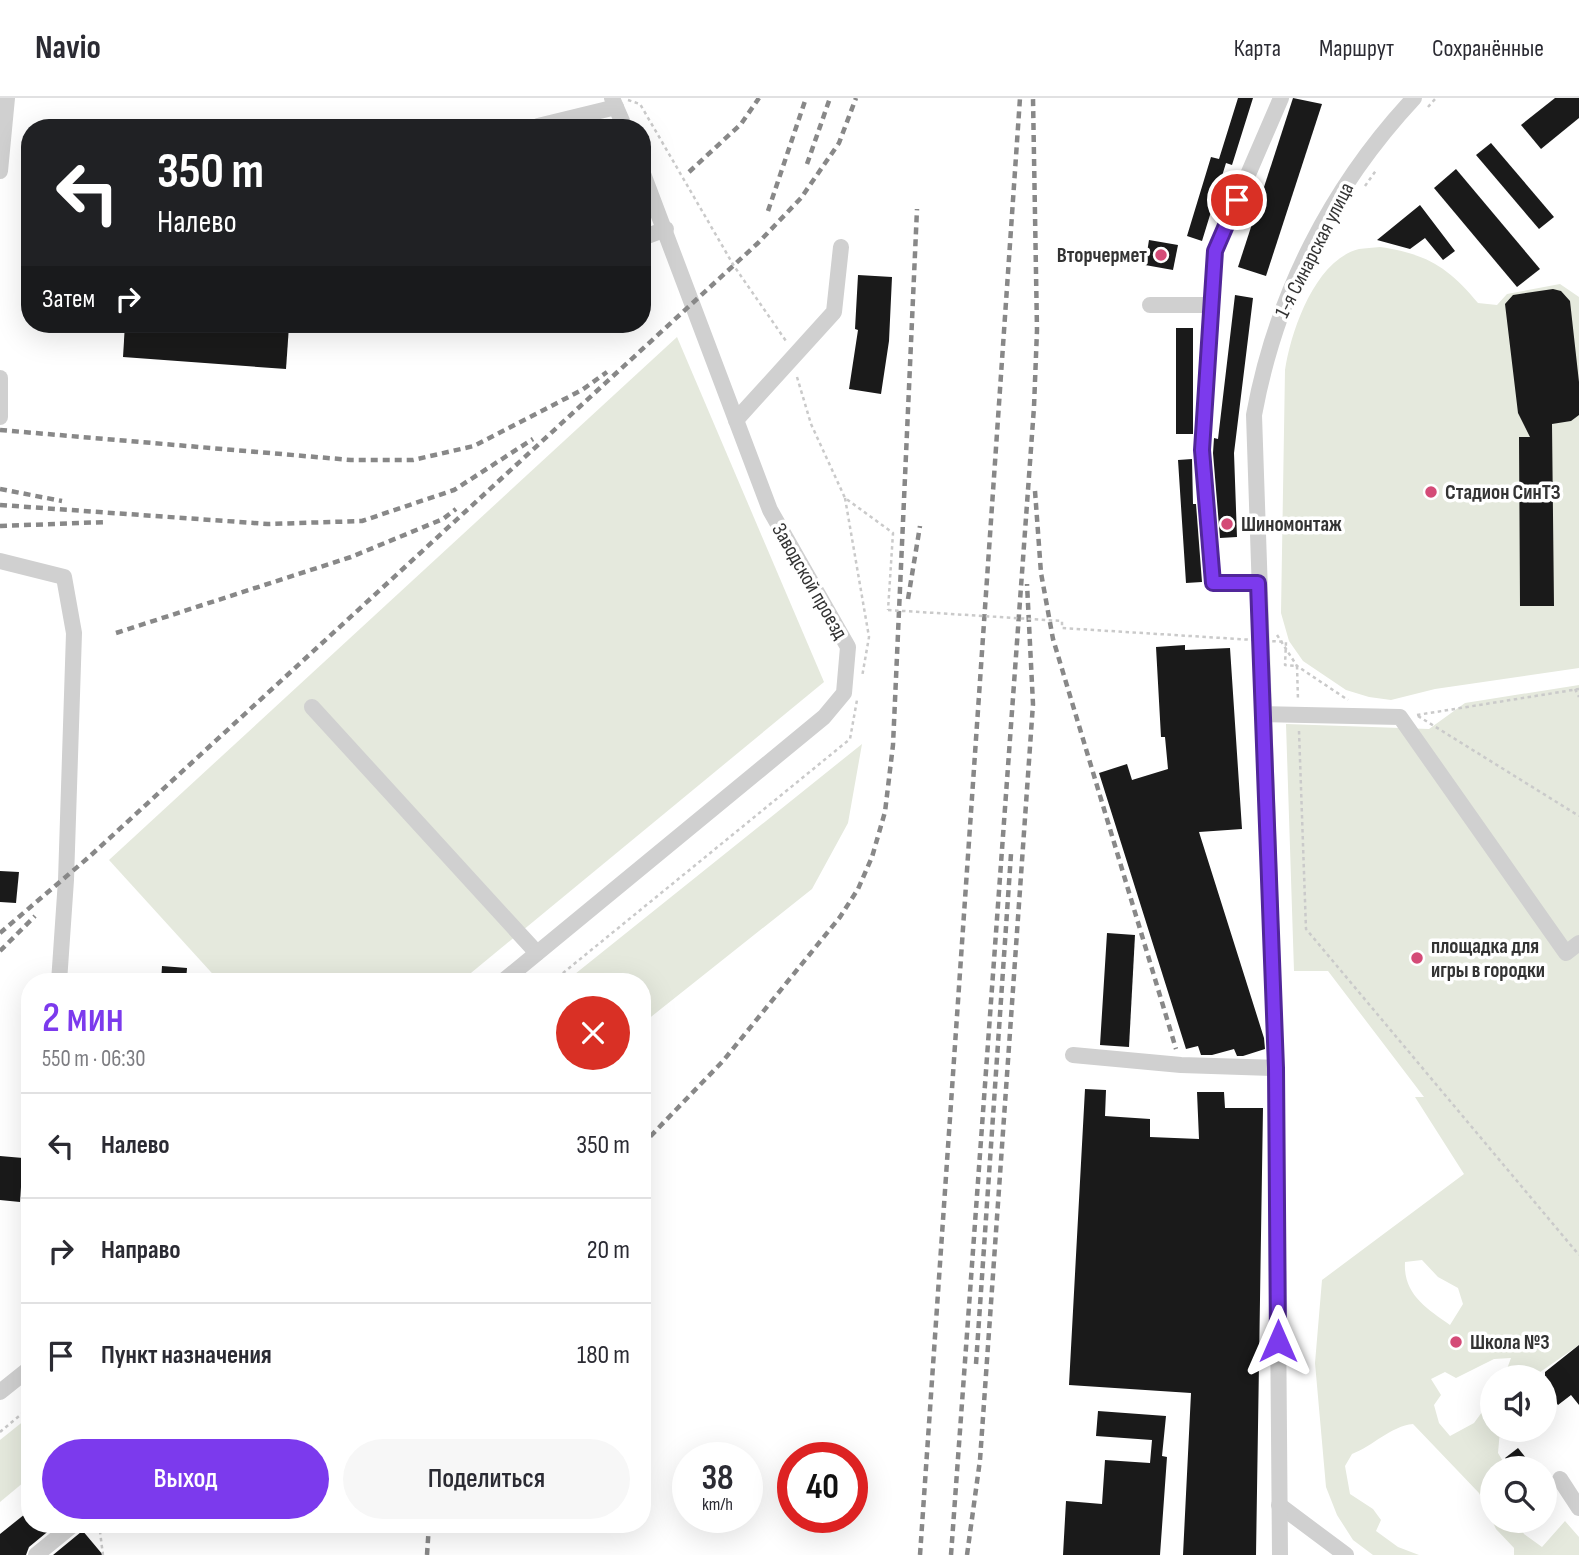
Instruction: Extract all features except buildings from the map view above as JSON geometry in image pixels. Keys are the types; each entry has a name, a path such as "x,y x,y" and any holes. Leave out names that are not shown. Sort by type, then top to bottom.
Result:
{"street":[{"path":"0,171 7,98"},
{"path":"1258,583 1213,583 1202,450 1215,251 1281,98"},
{"path":"560,119 617,101 622,119"},
{"name":"1-я Синарская улица","path":"1280,1555 1276,1068 1254,415 1263,365 1278,316 1333,204 1357,166 1419,105"},
{"name":"Заводской проезд","path":"513,973 824,717 844,693 848,648 770,510 651,193"},
{"path":"651,235 666,229"},
{"path":"736,420 834,312 841,247"},
{"path":"1150,305 1212,305"},
{"path":"0,378 0,417"},
{"path":"0,561 64,577 74,633 66,880 60,973"},
{"path":"312,706 537,953"},
{"path":"1263,714 1400,717 1566,953 1579,943"},
{"path":"1073,1055 1181,1065 1276,1068"},
{"path":"0,1392 21,1375"},
{"path":"1560,1479 1579,1508"},
{"path":"1279,1505 1346,1555"},
{"path":"36,1555 63,1533"}],"path":[{"path":"1419,105 1436,98"},
{"path":"617,101 640,104 649,119"},
{"path":"651,123 734,266 785,338 811,424 845,498 892,533 888,610 1062,621 1062,628 1286,642 1285,665 1297,666"},
{"path":"1363,189 1378,168"},
{"path":"1274,630 1297,666 1357,705"},
{"path":"1297,666 1298,708"},
{"path":"1579,697 1577,689 1416,715 1579,816"},
{"path":"1299,721 1306,929 1579,1255"},
{"path":"0,1432 21,1415"},
{"path":"100,1533 103,1555"}],"shaded area":[{"name":"Стадион СинТЗ","path":"1380,247 1424,258 1435,264 1457,280 1478,303 1497,305 1507,294 1560,284 1579,297 1579,668 1435,689 1391,700 1346,690 1303,661 1289,641 1281,613 1285,370 1288,354 1299,317 1318,282 1330,267 1343,256 1359,249"},
{"path":"677,337 824,682 471,973 212,973 109,860"},
{"path":"1579,685 1579,1345 1550,1365 1508,1365 1511,1358 1494,1359 1456,1378 1445,1372 1431,1379 1441,1395 1434,1405 1439,1423 1450,1436 1474,1423 1480,1415 1480,1442 1499,1442 1500,1456 1480,1456 1480,1495 1413,1424 1397,1428 1352,1454 1345,1466 1350,1494 1373,1509 1381,1520 1376,1531 1398,1547 1419,1555 1373,1555 1353,1540 1337,1515 1326,1487 1315,1363 1322,1280 1464,1174 1415,1097 1424,1097 1328,971 1294,971 1286,724 1429,729 1465,703","holes":["1422,1260 1438,1277 1458,1288 1463,1304 1450,1325 1412,1292 1405,1273 1405,1262"]},
{"path":"862,744 848,823 812,889 651,1017 651,973 576,973"},
{"path":"21,1423 21,1484 0,1502 0,1440"},
{"path":"1565,1521 1579,1537 1579,1555 1514,1555 1514,1548 1500,1533 1523,1533 1542,1547"}],"railway":[{"path":"689,172 741,124 759,98"},
{"path":"768,211 806,98"},
{"path":"807,164 830,98"},
{"path":"0,933 89,857 758,243 801,198 839,143 856,98"},
{"path":"920,1555 1020,98"},
{"path":"951,1555 1034,407 1037,330 1033,98"},
{"path":"651,1136 723,1061 840,917 858,889 872,857 885,812 893,745 917,209"},
{"path":"0,430 351,460 413,460 474,446 582,390 607,372"},
{"path":"0,505 268,524 362,521 454,490 533,439"},
{"path":"0,489 62,501"},
{"path":"1035,491 1041,573 1053,639 1176,1049"},
{"path":"116,633 351,557 443,519 456,509"},
{"path":"0,526 107,522"},
{"path":"908,599 920,526"},
{"path":"967,1555 980,1460 1033,704 1027,584"},
{"path":"976,1364 1011,854"},
{"path":"0,951 35,916"},
{"path":"427,1555 428,1533"}],"place":[{"name":"Вторчермет","path":"1161,255"},
{"name":"Стадион СинТЗ","path":"1431,492"},
{"name":"Шиномонтаж","path":"1227,524"},
{"name":"площадка для игры в городки","path":"1417,958"},
{"name":"Школа №3","path":"1456,1342"}],"route":[{"path":"1237,200 1215,251 1202,450 1213,583 1258,583 1276,1068 1278,1341"}]}
